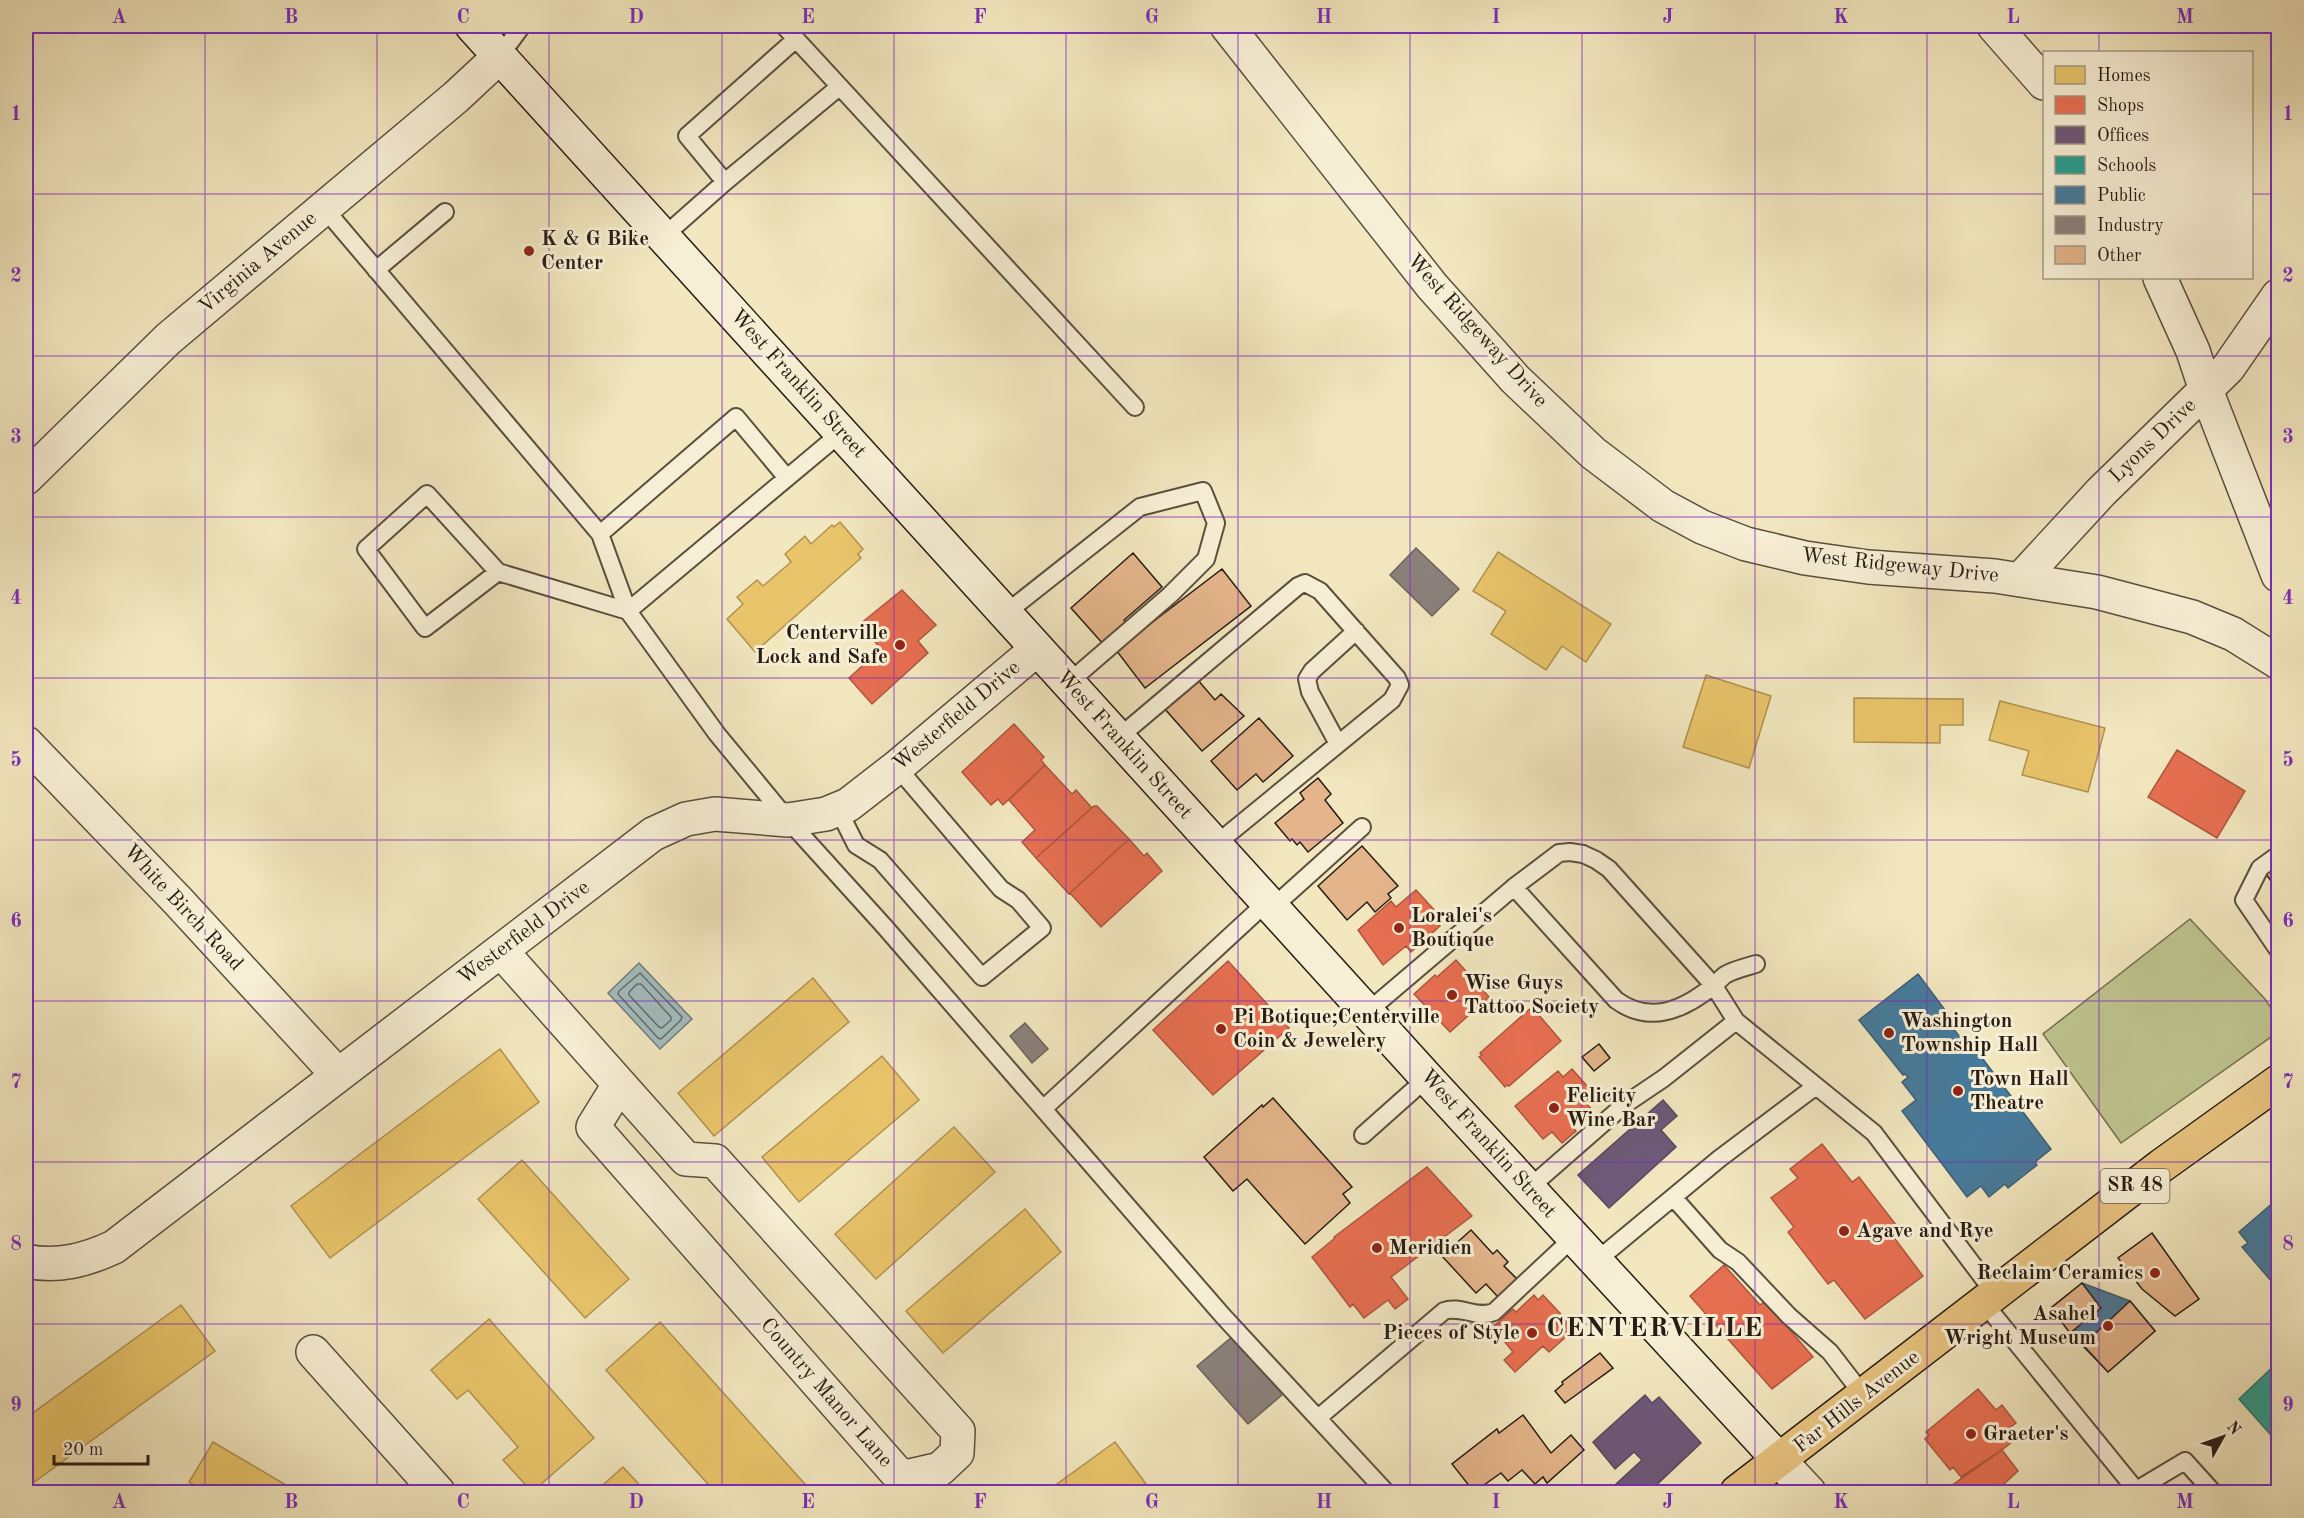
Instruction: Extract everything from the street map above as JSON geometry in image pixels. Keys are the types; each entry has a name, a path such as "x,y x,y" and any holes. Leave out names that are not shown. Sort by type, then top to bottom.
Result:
{"main road":[{"name":"Far Hills Avenue","path":"1780,1461 2161,1166 2278,1082"},
{"name":"SR 48","path":"1737,1492 1780,1461"}],"street":[{"name":"West Franklin Street","path":"472,26 1528,1189 1809,1492"},
{"name":"West Ridgeway Drive","path":"1227,26 1432,286 1515,379 1593,453 1663,506 1701,527 1737,541 1805,558 1868,567 2020,580 2097,592 2192,617 2233,634 2278,662"},
{"path":"1994,26 2043,82"},
{"name":"Virginia Avenue","path":"26,478 168,339 456,97 499,57"},
{"path":"2160,279 2193,351 2278,575"},
{"name":"Lyons Drive","path":"2020,580 2101,492 2228,368 2278,296"},
{"name":"Westerfield Drive","path":"26,1261 65,1263 90,1258 114,1247 653,834 686,819 715,814 788,819 826,814 848,805 897,767 1037,649"},
{"name":"White Birch Road","path":"26,743 178,901 338,1075"},
{"name":"Country Manor Lane","path":"501,951 686,1160 715,1161 958,1431 957,1453 940,1469 905,1477 896,1472 593,1127 619,1085"},
{"path":"313,1352 438,1492"}],"lane":[{"path":"499,57 522,26"},
{"path":"784,26 1135,407"},
{"path":"725,182 687,136 796,39"},
{"path":"664,236 839,87"},
{"path":"324,208 600,534 628,611 717,734 788,819 1223,1316 1386,1492"},
{"path":"376,270 445,212"},
{"path":"600,534 736,417 788,478"},
{"path":"628,611 842,432"},
{"path":"1006,613 1140,507 1203,491 1216,523 1206,558 1170,595 1068,683"},
{"path":"498,572 425,628 366,549 427,494 498,572 628,611"},
{"path":"1118,738 1298,586 1305,583 1320,591 1397,678 1400,685 1392,700 1215,844"},
{"path":"1338,744 1310,692 1307,679 1312,671 1356,631"},
{"path":"838,809 856,844 880,860 982,977 1042,928 1018,900 1001,889 897,767"},
{"path":"1043,1109 1270,905 1362,827"},
{"path":"1367,1012 1514,886 1559,854 1570,852 1583,854 1596,860 1609,869 1714,986 1737,1021 1874,1133 1990,1299 2135,1491 2185,1461 2213,1492"},
{"path":"2278,855 2260,868 2244,900 2278,950"},
{"path":"1514,886 1616,1000 1633,1010 1648,1014 1666,1011 1693,999 1714,986 1726,975 1756,964"},
{"path":"1528,1189 1624,1105 1664,1078 1737,1021"},
{"path":"1363,1135 1427,1078"},
{"path":"1595,1262 1673,1197 1816,1086"},
{"path":"1673,1197 1720,1250 1738,1262 1789,1316 1830,1352 1864,1396"},
{"path":"1318,1418 1444,1311 1455,1309 1486,1315 1494,1312 1573,1238"}],"green space":[{"path":"2190,919 2265,999 2278,1018 2278,1032 2121,1143 2043,1034"}],"water":[{"path":"639,963 692,1019 660,1049 608,993"}],"building: Homes":[{"path":"840,522 863,549 858,554 861,558 755,652 727,619 743,604 737,597 757,580 763,586 791,562 785,554 805,536 811,544 832,525 834,527"},
{"path":"1498,552 1611,624 1586,662 1562,646 1546,670 1491,634 1506,611 1473,591"},
{"path":"1706,675 1771,696 1749,768 1683,747"},
{"path":"1854,698 1963,699 1963,725 1940,725 1940,743 1854,742"},
{"path":"2000,701 2105,728 2088,792 2022,775 2029,751 1989,740"},
{"path":"813,978 849,1022 714,1136 678,1093"},
{"path":"500,1049 539,1102 330,1258 291,1206"},
{"path":"882,1056 919,1100 799,1202 762,1157"},
{"path":"954,1127 995,1172 876,1279 835,1234"},
{"path":"522,1160 629,1279 585,1318 478,1199"},
{"path":"1025,1209 1061,1252 943,1353 906,1311"},
{"path":"181,1305 215,1351 26,1488 26,1418"},
{"path":"489,1319 594,1438 532,1492 503,1460 518,1447 468,1390 457,1399 431,1370"},
{"path":"660,1322 812,1492 715,1492 606,1370"},
{"path":"213,1442 298,1492 206,1492 189,1482"},
{"path":"1115,1442 1152,1492 1046,1492"},
{"path":"623,1467 646,1492 595,1492"}],"building: Shops":[{"name":"Centerville Lock and Safe","path":"902,590 936,625 918,641 928,653 872,704 849,678 881,649 860,624"},
{"path":"1014,724 1044,757 1041,760 1045,765 1003,805 998,799 991,805 962,772"},
{"path":"2177,750 2245,791 2217,838 2148,797"},
{"path":"1045,765 1072,794 1076,790 1092,808 1036,858 1022,842 1035,830 1009,800"},
{"path":"1094,806 1097,806 1129,839 1069,894 1036,858"},
{"path":"1129,839 1144,856 1147,853 1162,871 1101,927 1070,893"},
{"name":"Loralei's Boutique","path":"1416,890 1436,912 1431,916 1440,926 1411,952 1406,946 1383,965 1358,930 1391,901 1396,907"},
{"name":"Wise Guys Tattoo Society","path":"1456,960 1489,997 1450,1032 1414,994"},
{"name":"Pi Botique;Centerville Coin & Jewelery","path":"1228,961 1289,1028 1213,1095 1153,1030"},
{"path":"1532,1007 1561,1041 1505,1087 1479,1057 1482,1055 1480,1053"},
{"name":"Felicity Wine Bar","path":"1572,1069 1595,1095 1586,1103 1593,1111 1574,1128 1576,1131 1562,1143 1552,1132 1543,1139 1515,1106 1558,1071 1563,1077"},
{"name":"Agave and Rye","path":"1822,1144 1852,1182 1859,1177 1899,1229 1892,1235 1923,1276 1865,1319 1834,1280 1828,1284 1788,1232 1794,1227 1771,1198 1798,1178 1790,1169"},
{"name":"Meridien","path":"1427,1167 1472,1216 1391,1277 1408,1299 1395,1309 1388,1300 1364,1318 1353,1304 1350,1307 1312,1257 1334,1237"},
{"path":"1724,1265 1760,1305 1765,1301 1813,1357 1772,1389 1690,1296"},
{"name":"Pieces of Style","path":"1534,1295 1538,1300 1543,1295 1571,1325 1565,1330 1569,1334 1549,1352 1543,1346 1515,1372 1504,1360 1513,1352 1493,1327 1513,1309 1516,1312"},
{"name":"Graeter's","path":"1978,1389 1996,1410 2002,1405 2016,1423 2009,1428 2017,1438 1961,1477 1953,1467 1950,1470 1925,1439 1929,1435 1926,1432"},
{"path":"2002,1450 2018,1471 2004,1484 2011,1492 1940,1492"},
{"path":"1937,1487 1940,1492 1930,1492"}],"building: Offices":[{"path":"1663,1100 1677,1116 1661,1130 1676,1147 1609,1208 1578,1175"},
{"path":"1645,1395 1652,1403 1659,1397 1701,1443 1649,1492 1624,1492 1616,1484 1642,1460 1634,1452 1615,1469 1593,1442"}],"building: Schools":[{"path":"2278,1362 2278,1443 2239,1399"}],"building: Public":[{"name":"Town Hall Theatre","path":"1918,974 1951,1018 1947,1021 1960,1037 1964,1034 2051,1149 2035,1162 2037,1165 2008,1188 2005,1184 1989,1197 1981,1186 1967,1197 1902,1111 1916,1100 1902,1082 1908,1077 1903,1075 1859,1020"},
{"path":"2275,1201 2278,1205 2278,1289 2242,1247 2248,1243 2239,1232"},
{"name":"Asahel Wright Museum","path":"2082,1283 2130,1301 2155,1331 2108,1372 2070,1333 2051,1308"}],"building: Industry":[{"path":"1416,548 1459,589 1432,616 1390,575"},
{"path":"1025,1023 1048,1049 1032,1063 1010,1036"},
{"path":"1233,1336 1283,1394 1248,1424 1197,1366"}],"building: Other":[{"path":"1133,553 1162,587 1124,620 1127,624 1104,645 1071,608"},
{"path":"1222,569 1251,606 1145,688 1116,650"},
{"path":"1197,679 1215,700 1221,694 1244,716 1202,751 1164,708"},
{"path":"1259,718 1293,756 1263,782 1256,774 1237,790 1211,761"},
{"path":"1318,778 1331,794 1325,800 1343,823 1308,852 1300,842 1297,845 1292,839 1290,841 1275,823 1304,799 1300,793"},
{"path":"1362,846 1398,886 1388,894 1391,898 1375,912 1367,902 1347,920 1318,886"},
{"path":"2278,866 2278,891 2266,874"},
{"path":"1599,1044 1610,1058 1594,1071 1582,1057"},
{"path":"1273,1098 1352,1187 1343,1194 1350,1203 1305,1244 1247,1179 1233,1191 1204,1157 1262,1105 1263,1107"},
{"path":"1471,1230 1493,1254 1497,1250 1508,1262 1504,1266 1517,1279 1498,1297 1486,1284 1476,1293 1442,1256"},
{"name":"Reclaim Ceramics","path":"2152,1233 2199,1299 2175,1316 2142,1289 2118,1258"},
{"path":"2082,1283 2101,1308 2070,1333 2051,1308"},
{"path":"2130,1301 2155,1331 2108,1372 2083,1345"},
{"path":"1600,1353 1613,1368 1565,1403 1555,1391 1563,1384 1562,1382"},
{"path":"1523,1415 1551,1453 1571,1435 1584,1450 1547,1483 1543,1477 1535,1484 1522,1470 1508,1481 1501,1473 1474,1492 1452,1464 1497,1429 1499,1433"}],"place":[{"name":"K & G Bike Center","path":"529,251"},
{"name":"Centerville Lock and Safe","path":"900,645"},
{"name":"Loralei's Boutique","path":"1399,928"},
{"name":"Wise Guys Tattoo Society","path":"1452,995"},
{"name":"Pi Botique;Centerville Coin & Jewelery","path":"1221,1029"},
{"name":"Washington Township Hall","path":"1889,1033"},
{"name":"Town Hall Theatre","path":"1958,1091"},
{"name":"Felicity Wine Bar","path":"1554,1108"},
{"name":"Agave and Rye","path":"1844,1231"},
{"name":"Meridien","path":"1377,1248"},
{"name":"Reclaim Ceramics","path":"2155,1273"},
{"name":"Asahel Wright Museum","path":"2108,1326"},
{"name":"Pieces of Style","path":"1532,1333"},
{"name":"Graeter's","path":"1971,1434"}],"district":[{"name":"CENTERVILLE","path":"1655,1328"}]}
